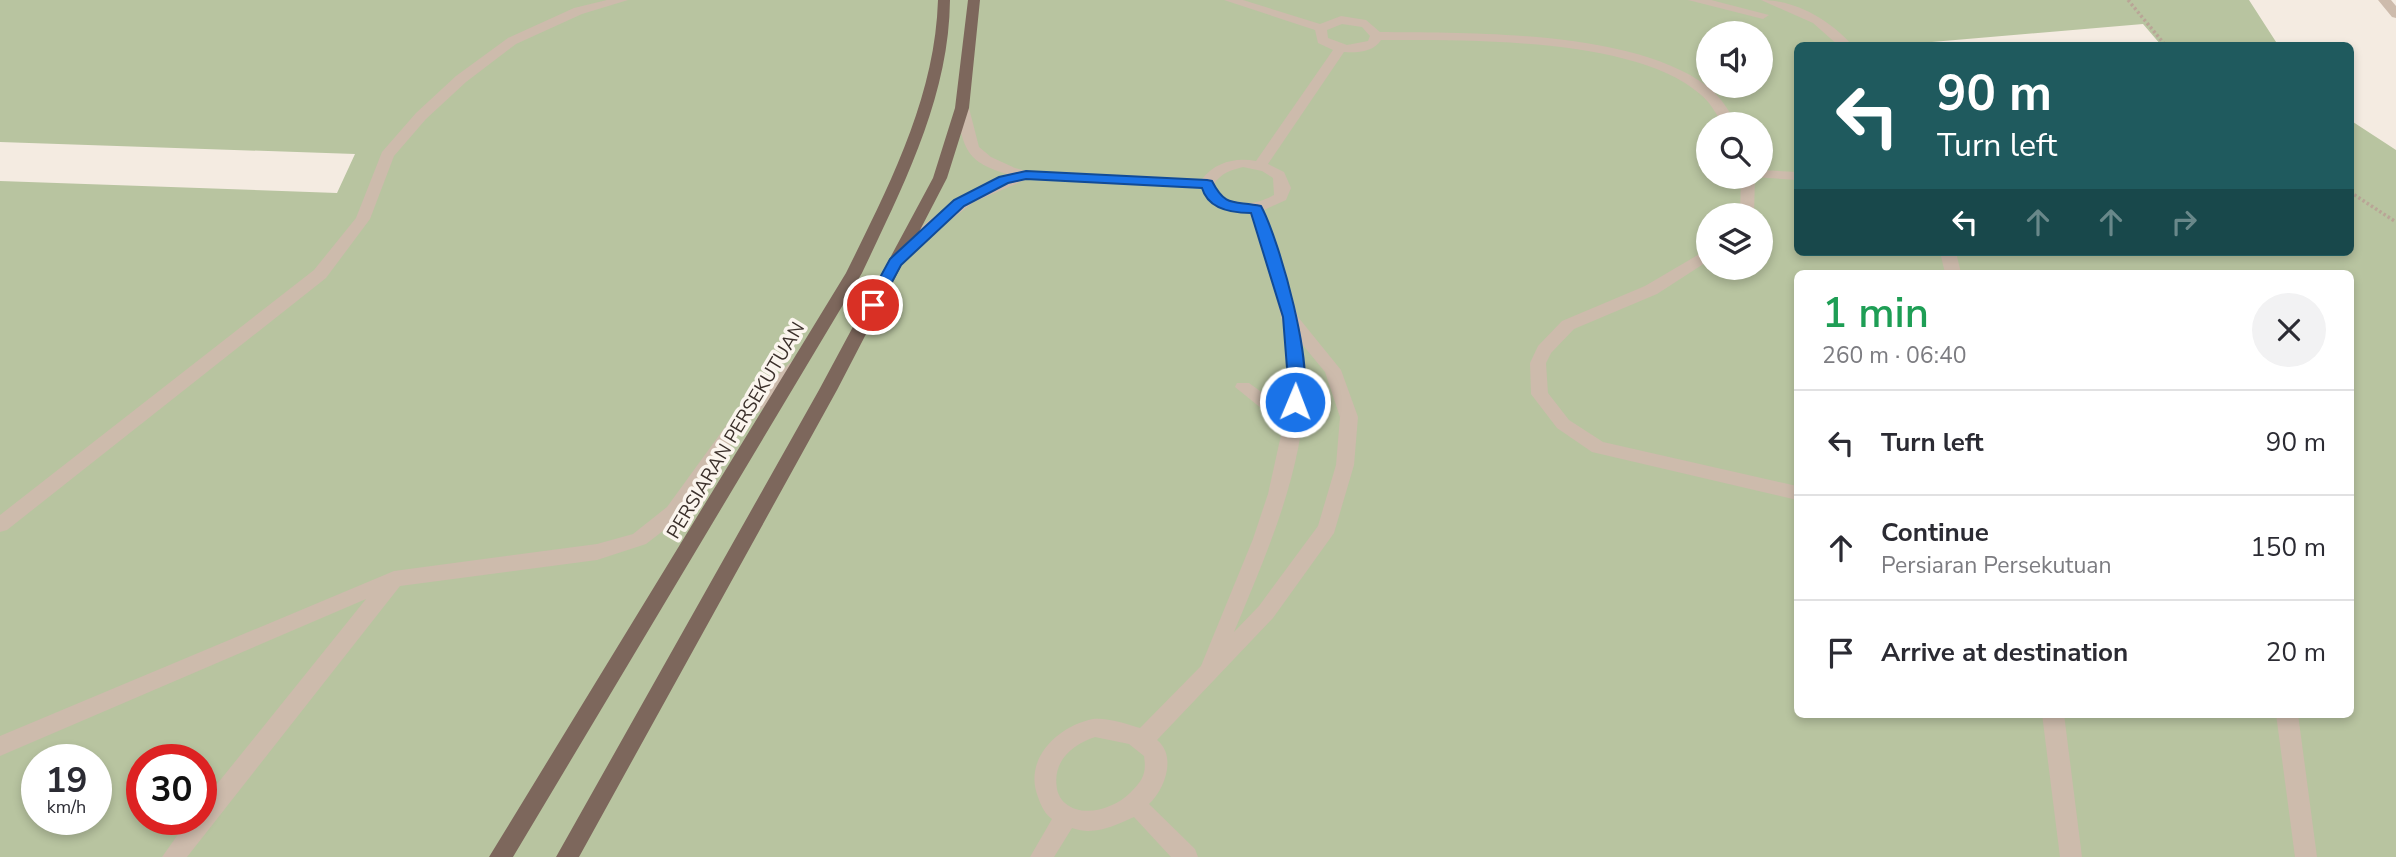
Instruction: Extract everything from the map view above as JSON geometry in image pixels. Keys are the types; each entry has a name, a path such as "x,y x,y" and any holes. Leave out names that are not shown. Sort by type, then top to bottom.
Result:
{"main road":[{"name":"PERSIARAN PERSEKUTUAN","path":"500,857 854,273 901,174 938,65 944,0"},
{"path":"567,857 828,390 940,178 962,108 974,0"}],"street":[{"path":"0,525 320,274 363,219 387,155 421,116 461,79 512,41 568,15 622,0"},
{"path":"1230,0 1321,27 1341,20 1354,20 1366,24 1376,36"},
{"path":"1694,0 1763,15"},
{"path":"1767,0 1817,20 1842,42"},
{"path":"2384,0 2396,13"},
{"path":"1321,27 1322,40 1340,48 1364,47 1376,36 1551,44 1622,55 1655,64 1701,87 1717,102 1722,112"},
{"path":"1260,165 1340,48"},
{"path":"962,108 972,147 995,164 1026,175"},
{"path":"1243,163 1260,165 1282,178 1285,188 1281,197 1256,209 1238,209 1222,204 1210,195 1207,184 1213,174 1225,166 1243,163"},
{"path":"895,262 959,203 1004,180 1026,175 1207,184"},
{"path":"1773,175 1794,176"},
{"path":"1206,674 1245,582 1279,483 1294,425 1297,378 1290,317 1256,209"},
{"path":"1696,262 1651,290 1568,325 1544,350 1538,363 1540,394 1563,424 1598,447 1794,492"},
{"path":"1142,741 1266,612 1327,528 1345,466 1349,417 1333,370 1290,317"},
{"path":"0,746 394,579 597,552 639,539 674,512 737,423 801,363"},
{"path":"1243,387 1294,425"},
{"path":"173,857 394,579"},
{"path":"2054,718 2071,857"},
{"path":"2288,718 2306,857"},
{"path":"1095,728 1120,730 1142,741 1153,757 1158,775 1154,795 1143,812 1119,827 1090,830 1064,820 1048,801 1044,778 1052,754 1070,737 1095,728"},
{"path":"1143,812 1187,857"},
{"path":"1041,857 1064,820"}],"path":[{"path":"2128,0 2163,42"},
{"path":"2354,195 2396,222"}],"green space":[{"path":"0,0 2249,0 2276,42 2158,42 2143,24 1932,42 1794,42 1794,256 2354,256 2354,123 2396,150 2396,857 0,857 0,181 337,193 355,154 0,142"}],"route":[{"path":"873,305 895,262 959,203 1004,180 1026,175 1207,184 1210,195 1222,204 1238,209 1256,209 1290,317 1297,378 1295,402"}]}
